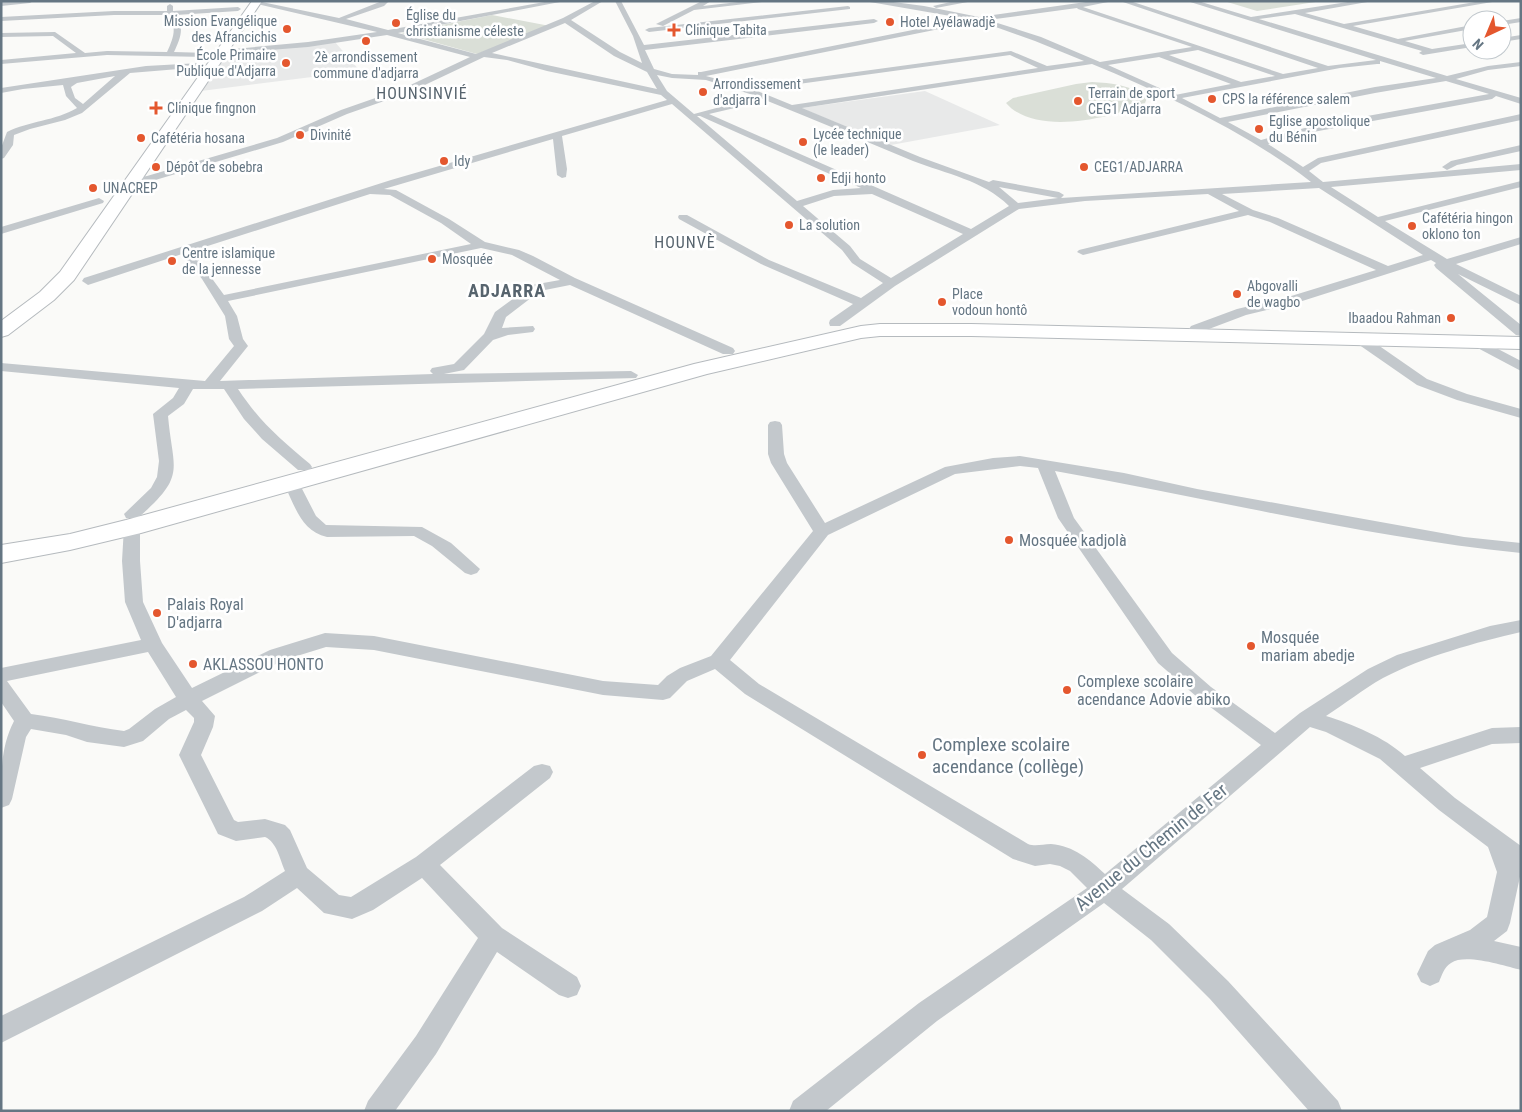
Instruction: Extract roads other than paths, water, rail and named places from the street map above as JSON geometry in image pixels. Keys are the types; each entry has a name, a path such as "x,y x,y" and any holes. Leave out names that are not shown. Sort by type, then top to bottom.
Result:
{"main road":[{"path":"1,331 47,296 67,276 134,181 181,109 223,52 249,4"},
{"path":"80,230 99,201 136,154 203,60 249,4"},
{"path":"1,314 31,290"},
{"path":"298,475 631,376 835,323 889,320 1196,329 1521,332"},
{"path":"2,553 70,542 132,521 298,475 702,369 861,332 880,330 971,330 1521,343"}],"street":[{"path":"1,4 30,1"},
{"path":"341,20 344,16 382,5 386,1"},
{"path":"223,52 314,43 390,32 562,1"},
{"path":"134,181 148,179 280,140 344,112 407,90 479,56 566,20 600,1"},
{"path":"618,1 637,36 651,71 659,81 664,93 846,248 856,262 891,283"},
{"path":"637,36 708,1"},
{"path":"689,10 767,1"},
{"path":"835,1 857,12"},
{"path":"867,1 924,8 979,19 1038,39 1175,97 1260,143 1304,171 1321,185 1432,256 1521,301"},
{"path":"924,8 953,2 970,1"},
{"path":"659,81 979,19 1110,1"},
{"path":"1123,1 1328,68"},
{"path":"1190,1 1291,33 1390,59 1445,79 1521,102"},
{"path":"1249,19 1370,1"},
{"path":"1343,26 1495,1"},
{"path":"1,156 8,145 10,134 13,132 58,120 84,108 100,96 120,76 146,68 173,54 179,29 178,21 170,13 169,2 160,3"},
{"path":"1,19 114,13 170,13 249,4 341,20 479,56 508,58 547,69 664,93"},
{"path":"1077,7 1283,76"},
{"path":"649,30 848,8"},
{"path":"1296,12 1433,52"},
{"path":"865,16 882,24"},
{"path":"566,20 617,54 651,71 706,78 745,90 756,98 790,107 919,160 978,180 999,190 1016,206"},
{"path":"641,48 874,20"},
{"path":"890,27 906,34"},
{"path":"1396,41 1462,30"},
{"path":"1273,36 1291,33"},
{"path":"1,36 55,34 83,54"},
{"path":"1228,44 1264,38"},
{"path":"790,107 1045,67 1096,63 1218,45"},
{"path":"1175,97 1328,68 1462,47"},
{"path":"745,90 1011,53 1045,67"},
{"path":"1,62 83,54 173,54 203,60"},
{"path":"1158,54 1238,84"},
{"path":"1,91 203,60"},
{"path":"1221,121 1375,90 1445,79 1488,68 1521,64"},
{"path":"1488,68 1512,75"},
{"path":"706,78 707,75 718,71"},
{"path":"74,81 67,86 70,96 72,100 84,108"},
{"path":"1260,143 1308,130 1378,118 1483,96 1508,98"},
{"path":"688,114 702,114 756,98"},
{"path":"88,281 362,192 393,187 558,134 673,101"},
{"path":"702,114 970,233"},
{"path":"1304,171 1318,161 1521,117"},
{"path":"558,134 556,148 561,158 562,175"},
{"path":"1439,174 1444,168 1454,163 1521,148"},
{"path":"835,323 891,283 1016,206 1085,198 1321,185 1521,167"},
{"path":"978,180 1085,198"},
{"path":"794,205 833,193 854,181"},
{"path":"1378,220 1521,184"},
{"path":"393,187 481,245 522,255 571,281 728,351"},
{"path":"833,193 876,191"},
{"path":"1208,191 1249,212 1274,220 1389,271"},
{"path":"1,231 99,201"},
{"path":"1083,252 1249,212"},
{"path":"683,217 765,262 862,303"},
{"path":"1521,240 1440,264 1440,266 1521,332"},
{"path":"220,299 481,245"},
{"path":"185,250 207,278 231,316 236,339 241,346 209,385"},
{"path":"1196,329 1242,312 1292,300 1432,256"},
{"path":"395,378 459,367 467,357 491,337 498,326 500,315 523,296 536,288 571,281"},
{"path":"491,337 506,331 528,330"},
{"path":"1360,339 1422,382 1462,397 1521,414"},
{"path":"1477,342 1521,367"},
{"path":"1,367 188,385 395,378 631,376"},
{"path":"188,385 179,401 160,414 168,464 164,479 132,521 131,560 134,602 153,644 188,699 205,716 205,727 192,745 190,755 226,827 236,832 265,828 277,832 282,837 298,875 333,905 352,908 364,903 424,864 542,772"},
{"path":"228,385 249,416 298,475 307,516 317,529 327,532 416,531 428,535 440,543 471,569"},
{"path":"775,425 776,454 779,463 822,531"},
{"path":"1,686 25,721 68,727 87,734 124,739 136,734 162,714 188,699 277,656 325,640 374,643 603,688 663,693 670,683 682,674 718,661 822,531 952,470 1020,461 1124,478 1197,494 1464,542 1521,548"},
{"path":"1044,464 1066,518 1165,658 1184,678 1237,715 1274,744"},
{"name":"Avenue du Chemin de Fer","path":"804,1111 928,1012 1104,889 1307,718 1375,674 1404,660 1497,631 1521,626"},
{"path":"1,675 153,644"},
{"path":"718,661 752,689 1021,852 1035,856 1050,854 1065,857 1078,864 1104,889 1160,932 1212,984 1328,1111"},
{"path":"1307,718 1354,735 1388,753 1447,804 1521,859"},
{"path":"1,799 16,736 25,721"},
{"path":"1402,765 1492,736 1521,735"},
{"path":"1430,974 1438,958 1479,938 1498,923 1509,872 1497,841"},
{"path":"424,864 493,936 568,986"},
{"path":"1,1030 252,904 298,875"},
{"path":"378,1111 426,1045 493,936"},
{"path":"1457,948 1478,949 1521,959"}],"place":[{"name":"Hotel Ayélawadjè","path":"890,22"},
{"name":"Église du christianisme céleste","path":"396,23"},
{"name":"Mission Evangélique des Afrancichis","path":"287,29"},
{"name":"Clinique Tabita","path":"674,30"},
{"name":"2è arrondissement commune d'adjarra","path":"366,41"},
{"name":"École Primaire Publique d'Adjarra","path":"286,63"},
{"name":"Arrondissement d'adjarra I","path":"703,92"},
{"name":"CPS la référence salem","path":"1212,99"},
{"name":"Terrain de sport CEG1 Adjarra","path":"1078,101"},
{"name":"Clinique fingnon","path":"156,108"},
{"name":"Eglise apostolique du Bénin","path":"1259,129"},
{"name":"Divinité","path":"300,135"},
{"name":"Cafétéria hosana","path":"141,138"},
{"name":"Lycée technique (le leader)","path":"803,142"},
{"name":"Idy","path":"444,161"},
{"name":"Dépôt de sobebra","path":"156,167"},
{"name":"CEG1/ADJARRA","path":"1084,167"},
{"name":"Edji honto","path":"821,178"},
{"name":"UNACREP","path":"93,188"},
{"name":"La solution","path":"789,225"},
{"name":"Cafétéria hingon oklono ton","path":"1412,226"},
{"name":"Mosquée","path":"432,259"},
{"name":"Centre islamique de la jennesse","path":"172,261"},
{"name":"Abgovalli de wagbo","path":"1237,294"},
{"name":"Place vodoun hontô","path":"942,302"},
{"name":"Ibaadou Rahman","path":"1451,318"},
{"name":"Mosquée kadjolà","path":"1009,540"},
{"name":"Palais Royal D'adjarra","path":"157,613"},
{"name":"Mosquée mariam abedje","path":"1251,646"},
{"name":"AKLASSOU HONTO","path":"193,664"},
{"name":"Complexe scolaire acendance Adovie abiko","path":"1067,690"},
{"name":"Complexe scolaire acendance (collège)","path":"922,755"}],"district":[{"name":"HOUNSINVIÉ","path":"422,93"},
{"name":"HOUNVÈ","path":"685,242"},
{"name":"ADJARRA","path":"507,290"}]}
